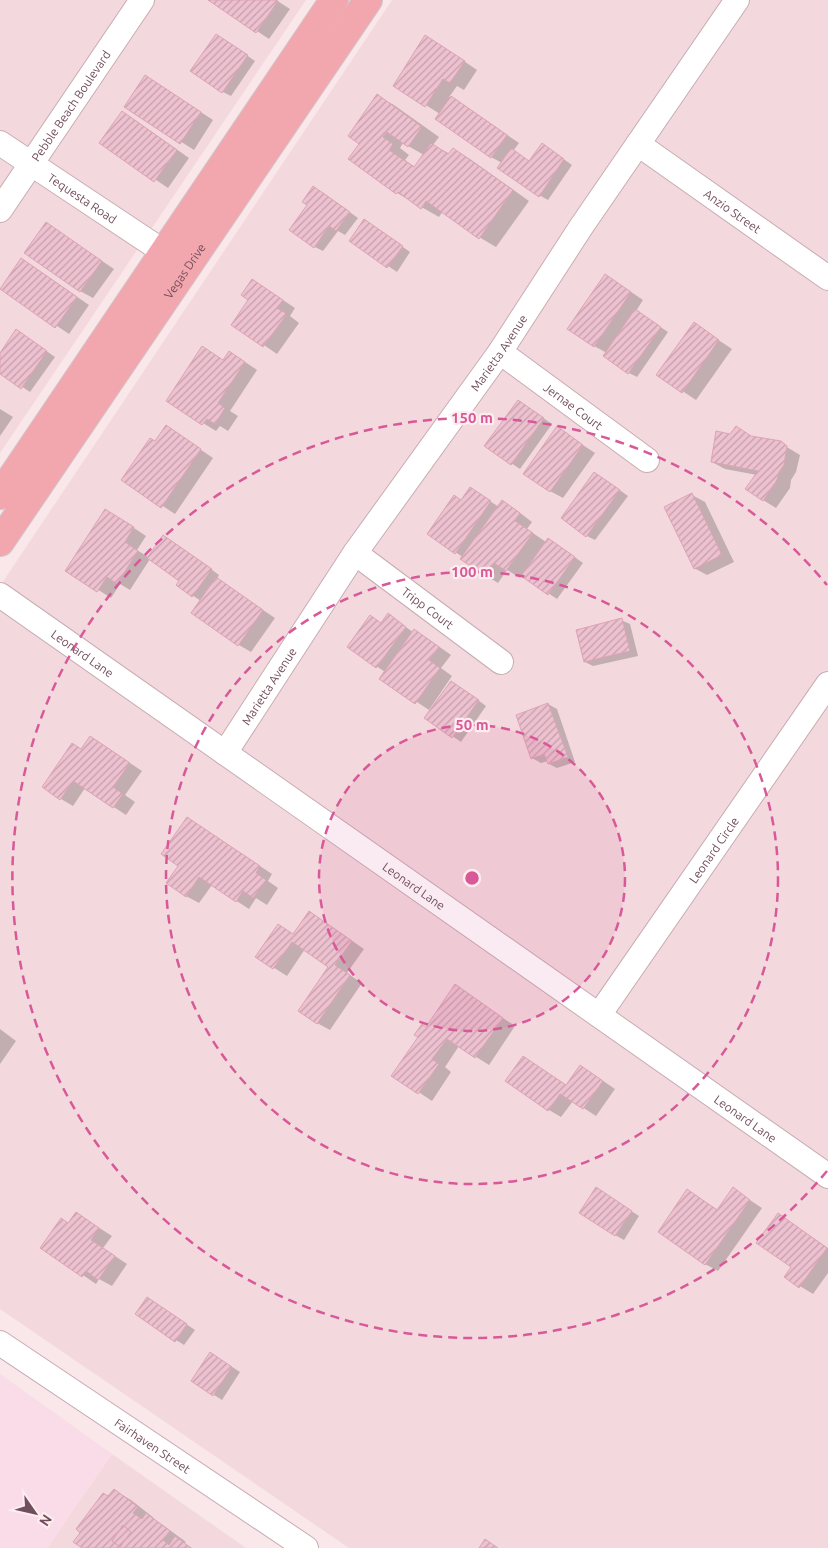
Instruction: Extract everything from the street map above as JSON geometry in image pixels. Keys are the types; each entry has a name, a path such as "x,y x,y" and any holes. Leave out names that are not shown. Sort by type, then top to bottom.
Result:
{"main road":[{"path":"0,495 334,0"},
{"name":"Vegas Drive","path":"0,542 368,0"},
{"path":"263,106 286,121"},
{"path":"215,177 238,192"}],"street":[{"name":"Pebble Beach Boulevard","path":"0,210 142,0"},
{"name":"Marietta Avenue","path":"225,753 355,553 500,352 582,227 737,0"},
{"name":"Tequesta Road","path":"0,143 164,252"},
{"name":"Anzio Street","path":"638,144 828,278"},
{"name":"Jernae Court","path":"500,352 647,460"},
{"name":"Tripp Court","path":"355,553 502,662"},
{"name":"Leonard Lane","path":"0,595 828,1176"},
{"name":"Leonard Circle","path":"599,1015 828,684"},
{"name":"Fairhaven Street","path":"0,1343 306,1548"}],"shaded area":[{"path":"0,0 306,0 0,453"},
{"path":"392,0 828,0 828,1548 349,1548 0,1309 0,586"},
{"path":"0,1374 112,1454 47,1548 0,1548"},
{"path":"112,1454 246,1548 47,1548"}],"building":[{"path":"208,0 276,0 278,1 256,33"},
{"path":"216,34 248,55 222,93 190,71"},
{"path":"425,35 465,61 450,83 443,79 425,107 393,86"},
{"path":"145,75 201,112 180,144 124,107"},
{"path":"377,94 422,127 408,147 387,132 383,137 393,144 389,150 414,167 431,143 448,154 453,148 513,190 479,239 426,201 421,209 398,192 396,194 348,159 359,144 348,136"},
{"path":"451,96 507,135 491,158 435,119"},
{"path":"122,111 177,150 154,182 99,143"},
{"path":"542,143 564,159 539,197 497,168 511,148 529,161"},
{"path":"313,186 350,212 336,231 329,226 314,248 289,230 307,205 302,202"},
{"path":"364,219 403,246 387,268 349,241"},
{"path":"46,222 102,261 80,292 24,253"},
{"path":"21,258 77,297 55,328 0,289"},
{"path":"605,274 631,292 594,347 567,329"},
{"path":"252,279 283,300 277,308 287,314 263,347 231,325 248,300 241,295"},
{"path":"635,309 661,327 628,374 603,356"},
{"path":"694,322 719,340 682,393 656,375"},
{"path":"16,329 47,351 21,389 0,374 0,353"},
{"path":"202,346 223,360 229,351 245,362 218,403 225,408 215,424 207,419 202,425 166,401"},
{"path":"518,400 544,418 511,465 484,446"},
{"path":"166,425 201,449 161,508 121,480 150,438 155,441"},
{"path":"557,426 583,445 550,492 523,474"},
{"path":"736,426 751,436 781,441 787,446 784,465 779,472 777,480 763,501 745,489 758,471 711,462 716,431 730,434"},
{"path":"594,472 620,490 586,537 561,518"},
{"path":"470,487 491,501 455,554 427,534 454,495 461,500"},
{"path":"692,493 722,555 694,569 664,507"},
{"path":"502,500 520,513 515,521 533,533 506,571 494,563 485,576 460,559"},
{"path":"105,509 134,527 125,542 138,551 117,584 107,577 97,592 65,571"},
{"path":"163,535 212,569 192,597 176,585 179,581 147,558"},
{"path":"548,538 575,557 548,595 521,576"},
{"path":"216,577 263,610 238,646 191,613"},
{"path":"388,613 406,627 376,668 347,647 370,615 381,623"},
{"path":"622,618 630,651 584,662 576,630"},
{"path":"414,629 439,647 429,660 440,668 415,704 379,679"},
{"path":"451,681 479,700 452,738 424,718"},
{"path":"548,703 568,757 548,764 544,754 531,759 516,715"},
{"path":"90,736 130,763 113,787 123,794 113,808 73,781 60,800 42,787 72,743 81,749"},
{"path":"187,817 260,866 256,873 266,880 253,898 243,891 236,902 199,877 186,897 166,883 178,866 161,854"},
{"path":"309,911 352,941 335,965 350,975 317,1024 298,1011 328,967 292,942 273,969 255,957 278,924 293,934"},
{"path":"455,984 503,1018 475,1058 447,1039 432,1059 439,1064 418,1094 391,1076 418,1037 414,1035 422,1024 426,1027"},
{"path":"523,1056 566,1085 580,1065 603,1081 583,1109 560,1094 548,1111 505,1081"},
{"path":"596,1187 632,1211 615,1236 579,1213"},
{"path":"733,1187 750,1200 705,1265 658,1232 687,1189 717,1210"},
{"path":"76,1212 99,1228 91,1240 115,1256 98,1280 86,1271 82,1277 40,1248 61,1218 68,1223"},
{"path":"778,1213 827,1248 799,1288 784,1277 791,1267 756,1243"},
{"path":"147,1297 187,1324 175,1342 135,1314"},
{"path":"210,1352 232,1367 213,1396 191,1381"},
{"path":"114,1489 138,1507 133,1513 142,1519 146,1513 170,1531 163,1540 169,1545 175,1536 191,1548 82,1548 73,1542 80,1533 76,1529 103,1493 108,1496","holes":["123,1525 131,1532 120,1547 112,1541"]},
{"path":"123,1525 131,1532 120,1547 112,1541"},
{"path":"485,1539 498,1548 479,1548"}]}
